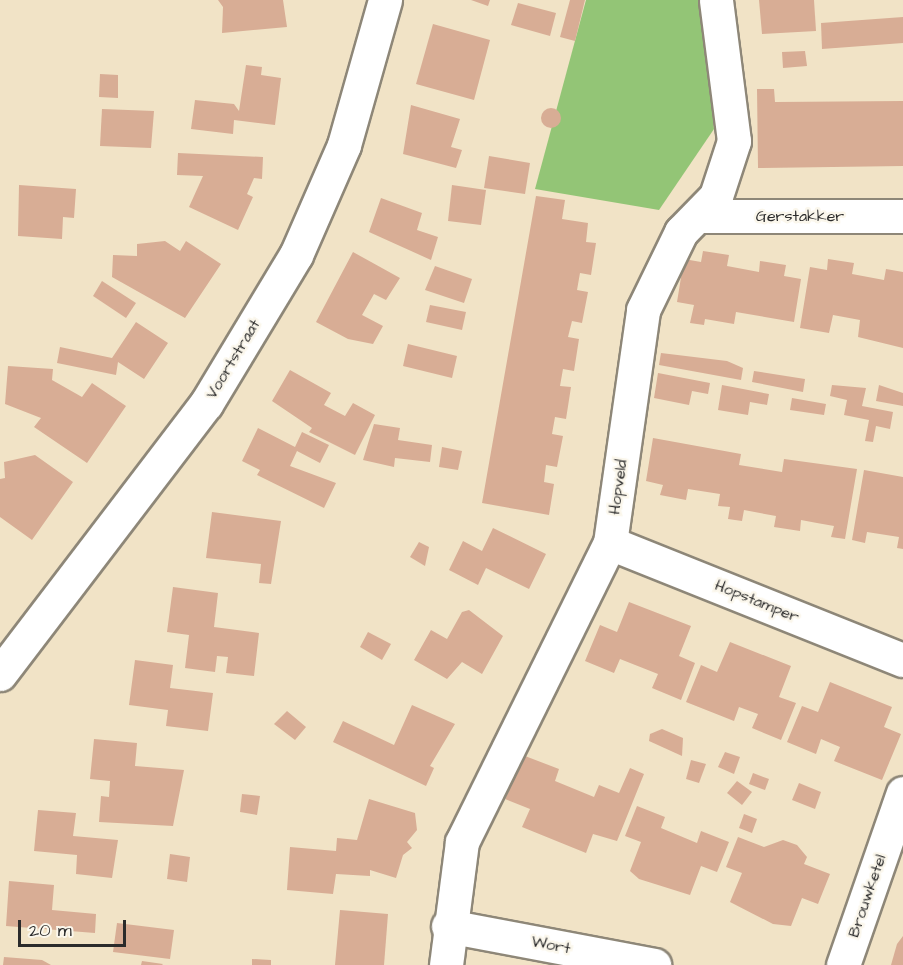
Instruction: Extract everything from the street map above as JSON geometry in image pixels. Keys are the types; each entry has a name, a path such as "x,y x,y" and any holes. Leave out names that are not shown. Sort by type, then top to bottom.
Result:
{"street":[{"name":"Voortstraat","path":"0,674 206,404 296,255 344,145 385,0"},
{"name":"Hopveld","path":"446,965 448,926 462,842 610,543 644,310 681,232 716,196 734,141 716,0"},
{"name":"Gerstakker","path":"698,216 903,216"},
{"name":"Hopstamper","path":"610,543 903,660"},
{"name":"Brouwketel","path":"843,965 903,793"},
{"name":"Wort","path":"448,926 654,965"}],"green space":[{"path":"586,0 701,0 714,129 659,210 535,189"}],"building":[{"path":"218,0 283,0 287,27 222,33 223,7"},
{"path":"471,0 490,0 488,6"},
{"path":"570,0 585,0 575,41 560,37"},
{"path":"759,0 814,0 816,31 762,34"},
{"path":"518,3 556,13 550,36 511,25"},
{"path":"903,17 903,43 822,49 821,23"},
{"path":"433,24 490,40 474,100 416,84"},
{"path":"805,51 807,66 783,68 782,52"},
{"path":"246,65 262,67 261,75 281,78 275,125 234,120 233,134 191,129 195,100 234,104 239,111"},
{"path":"100,74 118,75 118,98 99,97"},
{"path":"757,89 774,89 775,102 903,101 903,166 758,168"},
{"path":"411,105 460,119 451,147 462,150 456,168 403,154"},
{"path":"551,108 558,111 561,118 558,125 551,128 544,125 541,118 544,111"},
{"path":"102,109 154,111 151,148 100,146"},
{"path":"178,153 263,157 262,179 254,178 247,194 253,197 238,230 189,207 203,176 177,175"},
{"path":"489,156 530,163 525,194 484,188"},
{"path":"19,185 76,189 74,218 63,217 62,239 18,236"},
{"path":"452,185 486,190 481,225 448,221"},
{"path":"536,196 565,200 562,219 588,223 586,242 596,243 591,275 580,273 577,290 588,292 582,323 572,321 568,337 579,339 574,371 563,369 560,386 571,387 566,419 555,417 552,434 563,436 557,467 546,465 544,482 554,484 549,515 482,503"},
{"path":"381,198 422,213 417,230 438,237 431,260 369,232"},
{"path":"165,241 180,251 186,241 221,264 185,318 112,277 113,255 137,256 137,244"},
{"path":"703,251 729,255 727,266 759,272 760,261 786,265 784,276 801,279 794,322 736,312 734,324 705,319 704,325 690,323 694,305 677,302 684,259 701,262"},
{"path":"353,252 400,278 386,300 374,294 362,315 383,326 373,344 348,339 316,322"},
{"path":"828,259 854,263 852,274 884,280 886,269 903,272 903,348 858,337 860,320 833,315 829,333 800,328 810,267 827,270"},
{"path":"435,266 472,279 464,303 425,290"},
{"path":"102,281 136,303 126,318 93,296"},
{"path":"430,305 466,312 462,330 426,322"},
{"path":"136,322 168,343 144,379 118,362 116,375 57,363 60,347 112,358"},
{"path":"408,344 457,356 452,378 403,366"},
{"path":"661,353 727,361 743,368 741,380 659,365"},
{"path":"8,366 53,369 52,380 82,397 92,383 126,406 87,463 34,427 41,418 5,404"},
{"path":"290,370 331,393 324,405 345,416 353,403 375,415 355,455 309,432 312,428 272,401"},
{"path":"754,371 805,379 803,392 752,382"},
{"path":"658,373 710,383 708,394 692,391 689,405 654,398"},
{"path":"722,385 769,394 767,405 750,402 748,415 718,410"},
{"path":"832,385 866,388 862,406 893,412 890,429 876,426 873,442 865,441 869,420 844,415 847,400 830,396"},
{"path":"879,385 903,393 903,406 876,401"},
{"path":"792,398 826,404 824,415 790,410"},
{"path":"374,424 400,428 398,440 432,445 430,462 395,458 394,467 363,460"},
{"path":"258,428 295,447 302,432 329,445 320,463 297,451 290,466 336,483 324,508 257,475 260,470 242,461"},
{"path":"653,438 741,454 739,465 782,472 784,459 857,469 845,539 831,537 834,526 801,520 800,531 774,527 776,516 744,510 742,521 728,519 730,507 718,506 720,494 688,489 686,500 660,495 663,485 646,481"},
{"path":"442,447 462,451 458,470 439,467"},
{"path":"35,455 73,482 32,540 0,517 0,479 5,478 4,462"},
{"path":"864,470 903,477 903,549 897,548 899,537 867,532 865,543 852,540"},
{"path":"212,512 281,521 271,584 259,583 261,564 206,558"},
{"path":"493,528 546,554 529,589 486,568 478,585 449,570 463,541 482,551"},
{"path":"419,542 429,547 425,566 410,557"},
{"path":"173,587 218,593 214,627 259,633 254,676 226,673 228,657 217,656 215,672 185,668 189,635 167,632"},
{"path":"629,602 691,626 679,656 695,663 681,700 652,688 658,674 620,659 614,673 585,661 600,625 617,632"},
{"path":"469,610 503,636 482,674 462,662 447,679 414,660 431,630 447,639 462,612"},
{"path":"368,632 391,644 382,660 360,647"},
{"path":"730,642 791,666 779,697 796,703 781,740 752,728 758,714 739,707 734,721 686,702 701,665 717,672"},
{"path":"135,660 173,665 170,688 213,693 208,731 166,726 168,710 129,705"},
{"path":"830,682 892,707 884,727 901,734 882,780 834,761 840,747 821,739 816,754 787,742 802,706 818,712"},
{"path":"412,705 455,724 430,766 434,768 426,786 333,742 343,721 394,745"},
{"path":"287,711 306,727 295,740 274,724"},
{"path":"662,729 683,738 682,756 649,741 650,734"},
{"path":"94,739 137,743 135,766 184,770 173,826 99,822 101,796 109,797 110,781 90,779"},
{"path":"725,752 740,757 734,774 718,767"},
{"path":"525,756 559,769 555,781 594,797 599,785 619,793 630,768 644,774 617,841 593,834 586,853 522,827 530,809 505,799"},
{"path":"691,760 706,764 699,783 686,779"},
{"path":"753,773 769,779 765,790 749,784"},
{"path":"737,781 752,792 742,805 727,793"},
{"path":"799,783 821,792 815,809 792,800"},
{"path":"242,794 260,796 257,815 240,812"},
{"path":"369,799 415,813 417,830 407,842 412,848 403,855 396,878 370,870 370,876 336,874 333,894 287,890 290,847 336,851 337,838 357,840"},
{"path":"637,806 665,817 661,828 697,843 701,831 729,842 717,872 701,866 690,895 639,879 630,871 641,842 625,836"},
{"path":"38,810 76,813 73,836 118,840 112,878 76,874 77,855 34,851"},
{"path":"744,814 757,819 752,833 739,828"},
{"path":"738,837 764,847 783,840 797,845 807,857 804,864 830,874 818,904 802,898 791,926 773,924 730,902 742,873 726,867"},
{"path":"170,854 190,857 187,882 167,879"},
{"path":"9,881 54,885 52,910 96,914 95,933 6,926"},
{"path":"340,910 388,914 384,965 335,965"},
{"path":"117,923 174,930 170,959 113,952"},
{"path":"903,936 903,965 891,965 897,944"},
{"path":"4,957 42,960 51,965 3,965"},
{"path":"252,959 271,960 271,965 252,965"},
{"path":"142,961 163,964 141,965"}]}
